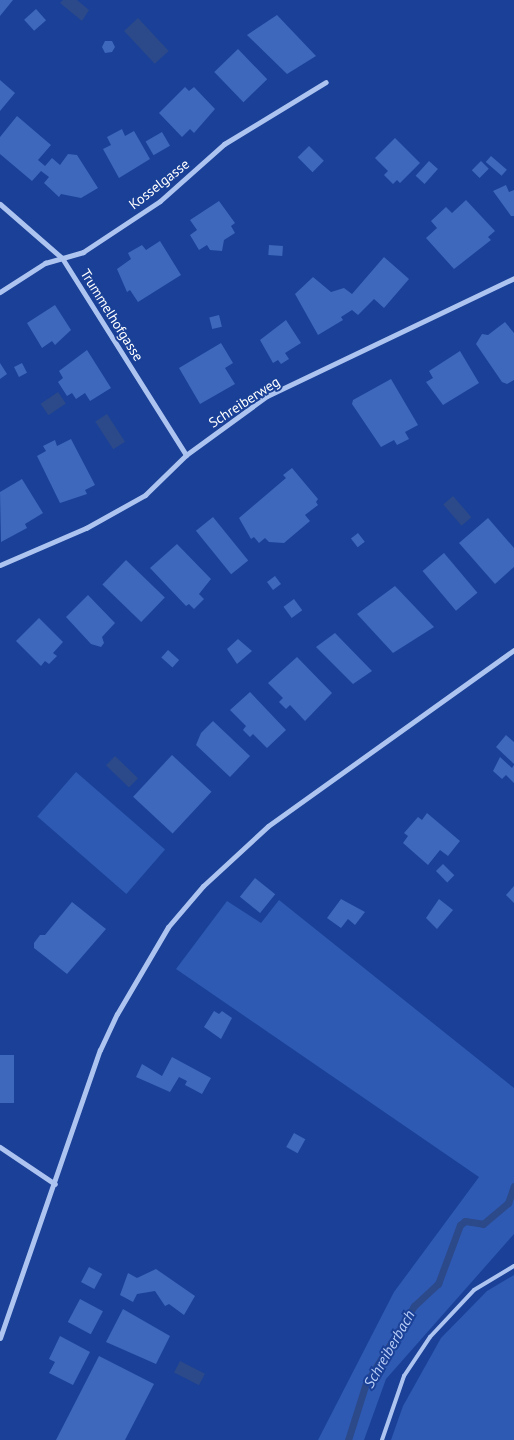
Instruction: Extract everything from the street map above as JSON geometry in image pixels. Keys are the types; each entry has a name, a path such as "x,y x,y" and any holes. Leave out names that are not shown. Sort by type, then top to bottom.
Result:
{"street":[{"name":"Kosselgasse","path":"0,292 45,263 83,252 160,201 224,144 326,82"},
{"name":"Trummelhofgasse","path":"0,204 62,258 186,455"},
{"name":"Schreiberweg","path":"0,565 119,510 146,495 186,455 267,396 514,278"},
{"path":"0,1338 55,1184 78,1108 117,1014 168,927 202,886 268,826 514,650"},
{"path":"0,1147 55,1184"}],"lane":[{"path":"382,1440 404,1376 430,1337 474,1290 514,1266"}],"shaded area":[{"path":"63,0 77,0 89,10 82,21 60,3"},
{"path":"138,18 169,51 155,64 124,31"},
{"path":"58,392 66,404 48,415 41,404"},
{"path":"107,414 125,442 113,449 95,422"},
{"path":"453,496 471,517 462,526 443,505"},
{"path":"115,756 138,778 129,788 106,765"},
{"path":"76,772 165,849 126,894 37,817"},
{"path":"279,900 514,1088 514,1234 386,1379 364,1440 318,1440 394,1292 479,1177 176,969 227,901 261,923"},
{"path":"514,1275 514,1440 391,1440 403,1406 441,1338 487,1291"},
{"path":"180,1361 205,1374 199,1385 174,1373"}],"building":[{"path":"0,0 13,0 0,16"},
{"path":"36,9 46,20 34,31 24,20"},
{"path":"277,15 316,56 287,74 247,35"},
{"path":"105,41 112,41 115,47 112,52 105,53 102,47"},
{"path":"238,49 267,79 243,102 214,72"},
{"path":"0,80 15,93 0,111"},
{"path":"185,87 189,91 194,87 215,109 194,133 190,129 182,137 159,113"},
{"path":"17,116 51,145 38,160 45,166 52,158 60,165 68,154 77,155 98,188 81,198 61,194 59,197 44,183 49,177 41,171 32,181 0,154 0,137"},
{"path":"122,129 125,136 134,131 150,159 119,178 103,149 111,145 107,137"},
{"path":"162,132 170,146 154,155 146,142"},
{"path":"395,138 420,163 400,183 397,180 393,184 384,175 388,171 375,158"},
{"path":"309,146 324,161 313,172 298,157"},
{"path":"491,156 507,170 502,176 486,162"},
{"path":"429,161 438,169 425,184 416,176"},
{"path":"481,161 489,169 480,178 472,170"},
{"path":"506,185 509,192 514,190 514,216 511,216 493,191"},
{"path":"466,200 495,231 488,237 491,240 454,269 426,238 437,228 431,221 446,207 452,213"},
{"path":"219,201 235,223 231,226 235,233 224,240 222,251 210,250 207,245 199,250 190,235 197,230 190,220"},
{"path":"160,241 181,275 138,302 130,290 127,292 117,269 131,259 128,253 142,245 146,250"},
{"path":"269,245 283,246 282,256 268,255"},
{"path":"384,257 409,279 384,308 374,299 358,315 352,310 341,317 343,320 318,335 295,294 313,277 331,292 344,288 352,294"},
{"path":"55,305 71,330 55,345 52,341 42,348 27,323"},
{"path":"219,315 222,327 212,329 209,317"},
{"path":"286,320 301,343 285,353 289,359 281,364 278,360 273,363 260,340"},
{"path":"505,322 514,333 514,380 507,384 502,382 476,344 482,334 488,335"},
{"path":"221,343 233,363 225,368 235,384 200,404 179,368"},
{"path":"87,350 111,388 90,401 85,393 76,399 72,393 67,396 58,382 63,378 59,371"},
{"path":"460,351 479,383 443,405 426,382 433,378 429,371"},
{"path":"0,363 7,374 0,379"},
{"path":"22,363 27,373 19,377 14,367"},
{"path":"391,379 418,425 405,432 409,439 397,445 394,440 381,447 352,404 353,400"},
{"path":"71,439 95,485 85,490 87,494 60,503 37,456 46,451 43,446 55,440 57,446"},
{"path":"292,468 318,499 316,502 318,505 305,515 310,521 284,543 269,542 265,538 259,543 254,537 251,539 239,518 286,478 283,475"},
{"path":"22,479 43,513 25,524 27,528 1,542 0,492"},
{"path":"213,517 248,561 231,574 196,531"},
{"path":"488,518 514,548 514,567 495,584 459,543"},
{"path":"358,533 365,542 358,547 351,539"},
{"path":"177,544 211,579 199,594 204,599 194,609 189,604 186,606 150,568"},
{"path":"444,553 477,593 456,611 423,571"},
{"path":"126,560 165,598 141,622 102,584"},
{"path":"275,576 281,584 273,590 267,582"},
{"path":"395,586 434,627 393,653 357,614"},
{"path":"88,595 115,623 102,637 104,643 101,647 91,644 66,617"},
{"path":"294,599 302,610 292,618 283,607"},
{"path":"39,618 63,642 53,653 57,656 49,664 45,661 41,666 16,641"},
{"path":"335,633 372,671 353,684 316,647"},
{"path":"238,639 252,651 237,664 227,649"},
{"path":"168,650 179,660 172,667 161,657"},
{"path":"297,657 332,693 305,721 290,705 286,709 279,702 283,698 268,683"},
{"path":"250,692 286,730 267,748 253,734 250,737 243,730 246,726 230,710"},
{"path":"213,721 250,756 230,777 196,745 201,733"},
{"path":"506,735 514,742 514,764 496,747"},
{"path":"172,755 211,792 173,834 133,797"},
{"path":"500,757 512,768 514,765 514,783 506,775 502,779 493,771"},
{"path":"427,813 460,841 448,856 440,850 428,865 403,843 408,836 404,833 418,817 422,820"},
{"path":"443,864 454,875 447,882 436,871"},
{"path":"255,878 275,894 260,913 240,897"},
{"path":"514,886 514,903 506,895"},
{"path":"341,899 365,912 355,925 348,919 341,928 327,918"},
{"path":"439,899 453,910 437,929 426,918"},
{"path":"72,902 106,929 67,974 34,948 34,943 40,935 45,935"},
{"path":"214,1011 219,1014 222,1011 232,1018 221,1039 204,1027"},
{"path":"0,1055 14,1055 14,1103 0,1103"},
{"path":"172,1057 211,1078 202,1094 185,1085 187,1081 179,1077 170,1092 136,1077 142,1064 162,1076"},
{"path":"294,1133 305,1139 298,1153 286,1147"},
{"path":"89,1267 102,1274 94,1289 81,1282"},
{"path":"156,1269 195,1296 184,1315 169,1304 165,1306 155,1291 137,1294 133,1302 120,1295 128,1273 137,1278"},
{"path":"80,1299 103,1311 91,1334 68,1322"},
{"path":"123,1309 170,1336 156,1364 106,1342"},
{"path":"60,1336 90,1352 73,1385 49,1373 55,1362 49,1359"},
{"path":"99,1356 154,1384 125,1440 56,1440"}],"waterway":[{"name":"Schreiberbach","path":"348,1440 366,1383 414,1306 438,1284 460,1225 465,1221 483,1224 508,1203 514,1186"}]}
